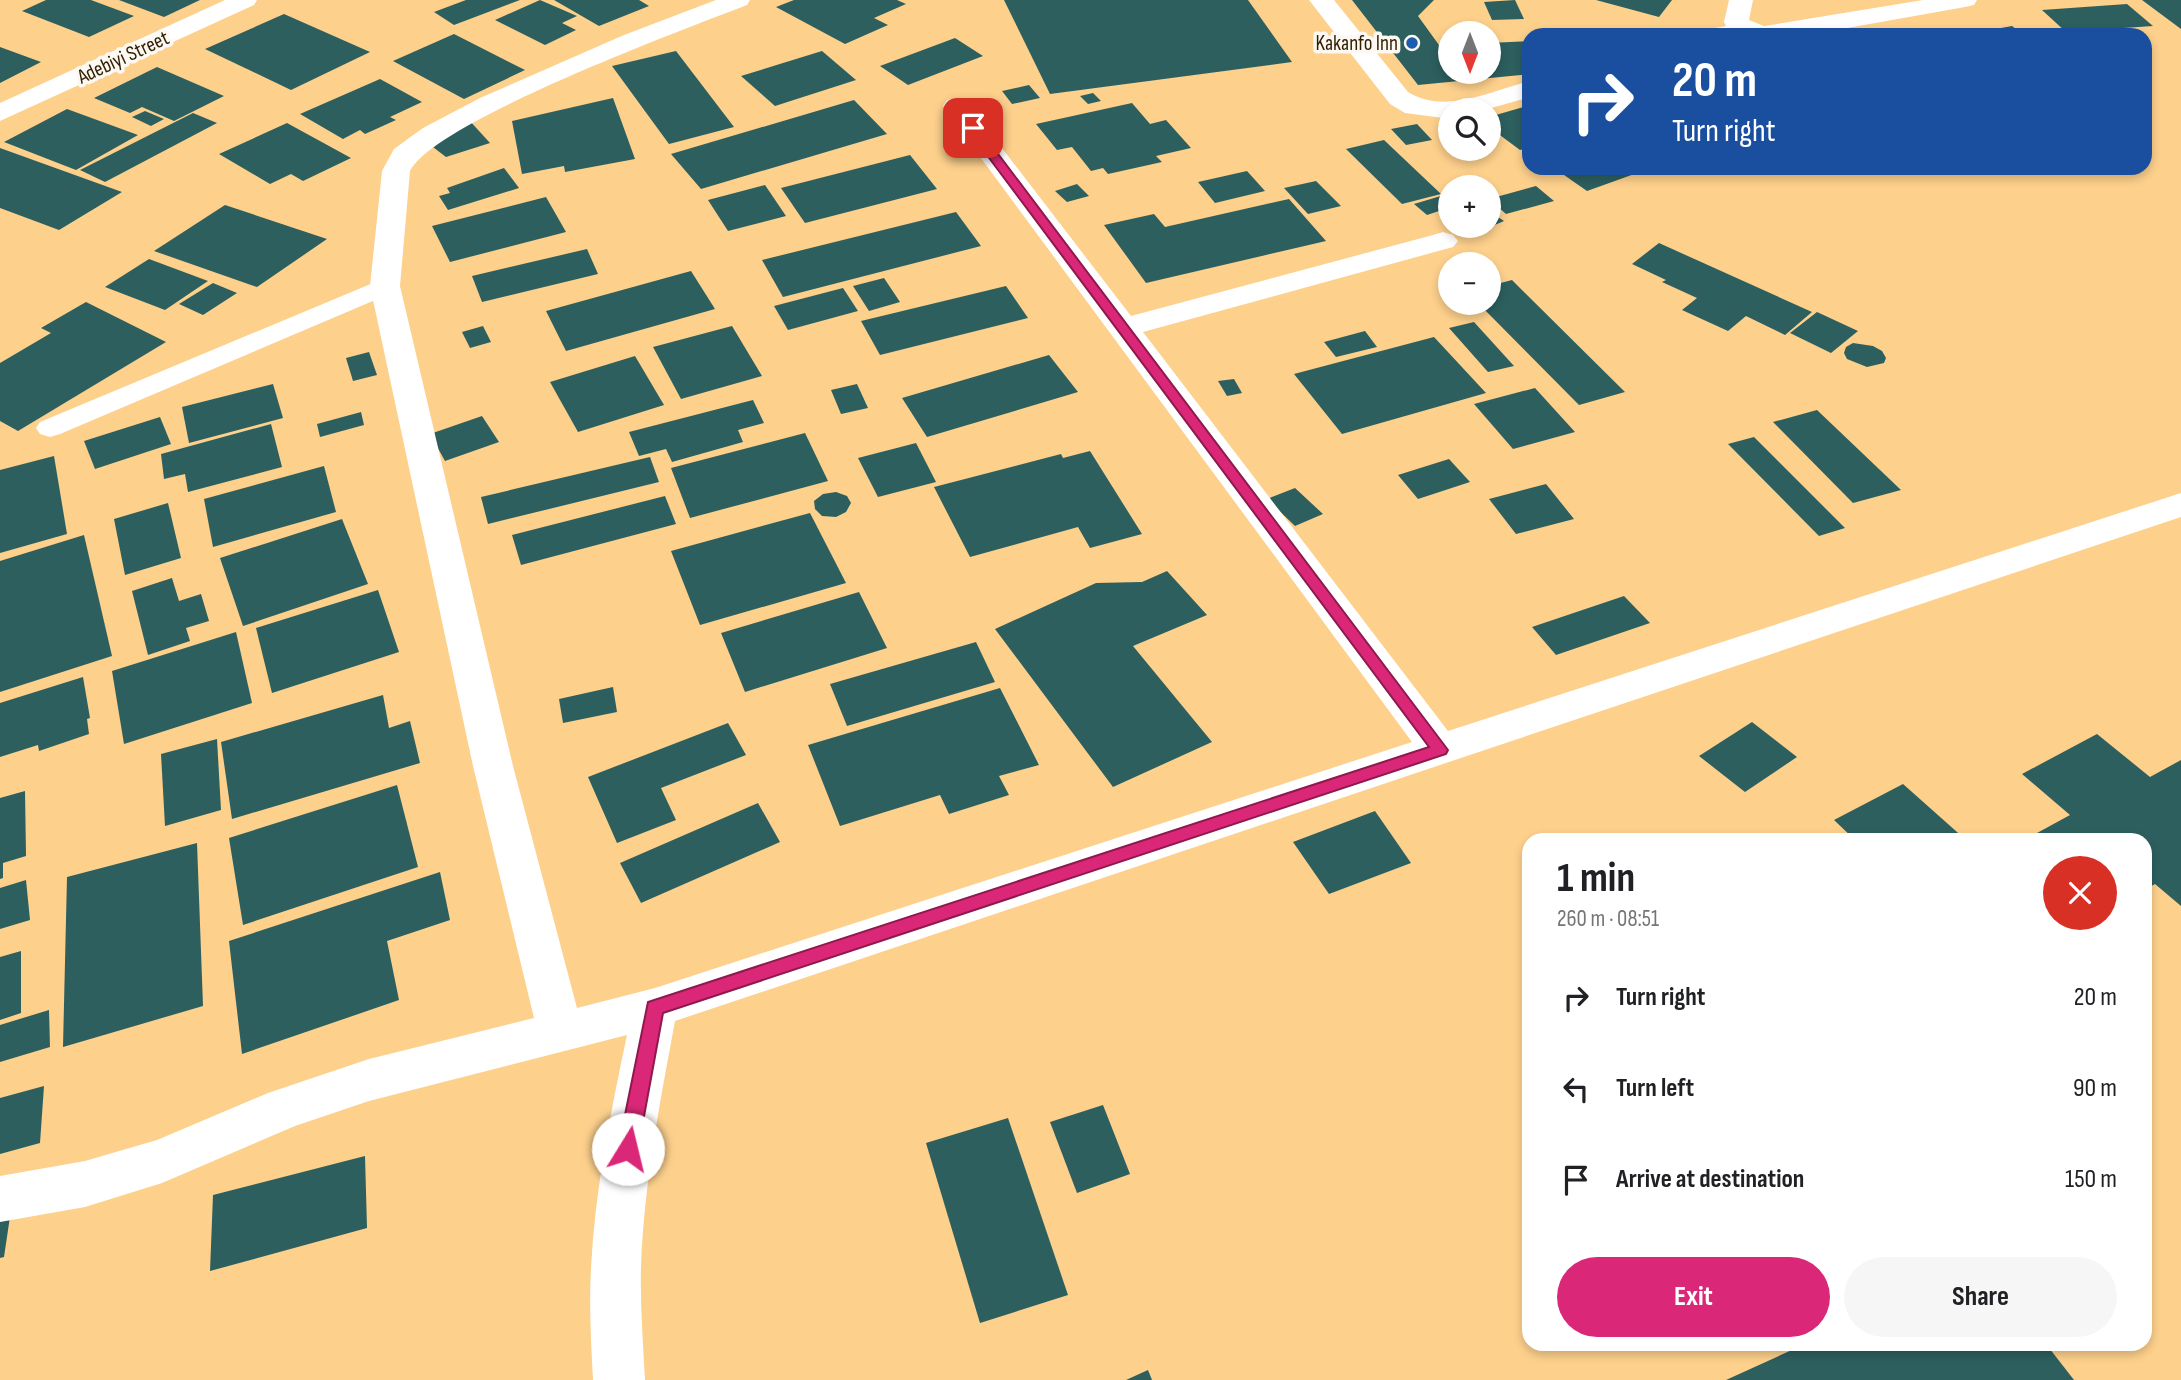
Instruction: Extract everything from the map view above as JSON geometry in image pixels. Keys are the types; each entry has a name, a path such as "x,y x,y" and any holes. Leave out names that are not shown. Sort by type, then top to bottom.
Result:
{"street":[{"name":"Adebiyi Street","path":"0,113 245,0"},
{"path":"560,1031 493,766 385,286 396,171 404,155 433,134 489,104 633,40 738,0"},
{"path":"1321,0 1399,98 1414,107 1438,110"},
{"path":"1741,0 1736,22 1743,28"},
{"path":"1806,28 1965,0"},
{"path":"1498,98 1522,91"},
{"path":"956,106 1440,750"},
{"path":"1123,328 1443,241"},
{"path":"0,1199 85,1184 162,1161 285,1108 369,1080 655,1008 2181,505"},
{"path":"619,1380 617,1254 622,1194 631,1126 655,1008"}],"lane":[{"path":"50,428 385,286"}],"building":[{"path":"46,0 91,0 134,16 89,37 22,11"},
{"path":"119,0 200,0 164,17"},
{"path":"466,0 520,0 454,25 434,12"},
{"path":"540,0 577,16 562,23 576,30 545,45 495,20"},
{"path":"554,0 639,0 649,6 599,26"},
{"path":"794,0 897,0 906,4 874,18 888,25 845,44 776,7"},
{"path":"1004,0 1248,0 1292,62 1050,94"},
{"name":"Kakanfo Inn","path":"1352,0 1434,0 1418,16 1438,44 1438,83 1418,85"},
{"path":"1515,0 1524,19 1492,20 1484,2"},
{"path":"1596,0 1672,0 1659,17"},
{"path":"2142,0 2181,0 2181,29"},
{"path":"2127,4 2153,26 2062,28 2042,10"},
{"path":"284,14 370,52 291,90 205,49"},
{"path":"454,34 525,70 464,99 393,61"},
{"path":"955,38 983,56 908,85 880,66"},
{"name":"Kakanfo Inn","path":"1522,41 1522,75 1502,77 1502,42"},
{"path":"0,47 41,62 0,83"},
{"path":"676,51 734,127 669,144 612,66"},
{"path":"822,51 856,80 775,106 741,76"},
{"path":"157,67 224,96 174,121 142,107 130,113 94,98"},
{"path":"380,79 422,102 390,117 396,120 365,134 360,130 343,139 300,114"},
{"path":"1029,85 1040,98 1012,104 1002,91"},
{"path":"1093,93 1101,101 1088,104 1080,96"},
{"path":"613,98 635,159 565,172 564,166 522,174 512,121"},
{"path":"854,100 887,134 701,189 671,154"},
{"path":"1132,103 1150,124 1166,120 1191,148 1156,156 1162,162 1108,174 1103,168 1091,171 1072,147 1057,150 1036,124"},
{"path":"1522,107 1522,149 1501,136 1501,113"},
{"path":"67,109 138,135 76,170 4,142"},
{"path":"145,111 164,119 151,126 132,117"},
{"path":"193,113 217,123 105,182 80,170"},
{"path":"469,120 490,143 446,157 429,144"},
{"path":"287,123 351,158 303,181 291,174 270,184 219,154"},
{"path":"1417,124 1432,140 1406,145 1391,129"},
{"path":"1384,140 1438,191 1438,195 1402,204 1346,149"},
{"path":"0,148 122,192 59,230 0,208"},
{"path":"910,155 937,189 805,223 781,188"},
{"path":"504,168 519,188 448,210 439,196 450,193 447,188"},
{"path":"1247,171 1265,191 1215,203 1198,182"},
{"path":"1564,175 1632,175 1587,191"},
{"path":"1316,181 1341,206 1308,214 1284,188"},
{"path":"1077,184 1089,196 1067,202 1055,191"},
{"path":"765,185 786,216 728,231 708,200"},
{"path":"1536,186 1554,201 1506,214 1501,210 1501,196"},
{"path":"546,197 566,232 450,262 432,226"},
{"path":"1438,197 1438,211 1427,215 1414,204"},
{"path":"1289,199 1326,241 1146,283 1104,225 1154,214 1165,227"},
{"path":"225,205 327,239 257,287 154,251"},
{"path":"956,212 981,246 783,297 762,260"},
{"path":"1659,243 1812,312 1785,335 1746,316 1728,331 1682,310 1697,298 1632,264"},
{"path":"587,249 598,274 482,302 472,276"},
{"path":"149,259 208,281 165,310 105,287"},
{"path":"691,271 715,309 566,351 546,311"},
{"path":"884,278 900,302 869,311 853,286"},
{"path":"1512,280 1625,392 1579,405 1490,315 1501,315 1501,283"},
{"path":"213,283 237,293 203,315 179,304"},
{"path":"1006,286 1028,318 880,355 861,321"},
{"path":"843,288 858,311 788,330 774,306"},
{"path":"86,302 166,342 18,431 0,421 0,363 51,333 41,328"},
{"path":"1817,312 1858,331 1831,353 1790,333"},
{"path":"1474,322 1514,366 1488,372 1449,328"},
{"path":"483,326 491,342 470,348 462,332"},
{"path":"732,326 762,376 681,399 653,347"},
{"path":"1365,331 1377,347 1336,357 1324,342"},
{"path":"1434,337 1486,393 1342,434 1294,374"},
{"path":"1853,343 1873,346 1882,351 1886,358 1884,363 1867,367 1847,359 1844,353 1846,347"},
{"path":"369,352 377,375 353,381 346,358"},
{"path":"1049,355 1078,392 927,437 902,398"},
{"path":"635,356 664,405 578,432 550,382"},
{"path":"1234,379 1242,393 1227,396 1218,381"},
{"path":"273,384 283,418 189,443 182,407"},
{"path":"857,384 868,408 841,414 831,390"},
{"path":"1535,388 1575,432 1513,449 1474,404"},
{"path":"753,400 764,423 738,430 743,442 672,462 666,449 639,456 629,432"},
{"path":"1817,410 1901,490 1853,503 1773,422"},
{"path":"361,412 364,425 320,437 317,424"},
{"path":"482,416 499,442 445,461 430,434"},
{"path":"160,417 171,444 95,469 84,441"},
{"path":"271,424 282,467 188,492 185,474 164,479 161,454"},
{"path":"805,433 828,481 690,518 671,468"},
{"path":"1754,437 1845,528 1819,536 1728,444"},
{"path":"916,443 936,482 878,497 858,458"},
{"path":"1090,451 1142,534 1090,548 1078,527 970,557 934,487 1061,454 1063,458"},
{"path":"54,456 67,534 0,553 0,470"},
{"path":"650,457 659,482 488,524 481,497"},
{"path":"1449,459 1470,482 1418,499 1398,475"},
{"path":"324,466 336,512 213,547 204,499"},
{"path":"1546,484 1574,519 1516,534 1489,499"},
{"path":"1295,488 1323,514 1295,526 1267,499"},
{"path":"836,492 847,496 851,503 846,512 836,517 822,516 815,509 814,501 823,494"},
{"path":"665,496 676,524 521,565 512,535"},
{"path":"168,503 181,558 125,575 114,519"},
{"path":"810,513 846,583 700,625 671,551"},
{"path":"342,519 368,584 243,626 220,558"},
{"path":"84,535 112,656 0,692 0,561"},
{"path":"1167,571 1207,615 1133,646 1212,742 1113,787 995,629 1096,583 1142,582"},
{"path":"172,578 179,601 201,594 209,621 186,628 190,641 148,655 132,591"},
{"path":"378,590 399,652 272,693 256,628"},
{"path":"859,592 887,648 745,692 721,633"},
{"path":"1624,596 1650,623 1556,655 1532,627"},
{"path":"236,632 252,703 124,744 112,671"},
{"path":"976,642 995,682 847,726 830,684"},
{"path":"83,677 90,718 87,719 89,734 39,751 38,745 0,757 0,703"},
{"path":"613,687 617,712 563,723 559,699"},
{"path":"1000,688 1039,765 999,776 1009,795 949,814 940,795 840,826 808,745"},
{"path":"383,695 389,728 410,721 420,763 232,819 221,742"},
{"path":"1752,722 1797,757 1745,792 1699,756"},
{"path":"728,723 746,755 661,788 676,820 617,843 588,777"},
{"path":"2097,734 2150,777 2181,760 2181,906 2155,884 2152,886 2152,833 2037,833 2070,815 2022,774"},
{"path":"217,739 221,810 165,826 161,754"},
{"path":"1903,784 1958,833 1848,833 1834,820"},
{"path":"397,785 418,867 243,925 229,838"},
{"path":"25,791 26,856 3,863 3,878 0,879 0,798"},
{"path":"758,803 780,842 641,903 620,863"},
{"path":"1375,811 1411,863 1329,894 1293,842"},
{"path":"197,843 203,1006 63,1047 67,877"},
{"path":"440,872 450,920 387,941 399,1000 242,1054 229,941"},
{"path":"26,880 30,920 0,929 0,888"},
{"path":"21,951 21,1013 0,1020 0,957"},
{"path":"49,1010 50,1047 0,1062 0,1025"},
{"path":"44,1086 40,1143 0,1154 0,1098"},
{"path":"1103,1105 1130,1174 1077,1193 1050,1122"},
{"path":"1008,1118 1068,1295 980,1323 926,1143"},
{"path":"365,1156 367,1228 210,1271 213,1195"},
{"path":"11,1210 4,1257 0,1258 0,1212"},
{"path":"1790,1351 2051,1351 2074,1380 1726,1380"},
{"path":"1148,1370 1152,1380 1126,1380"}],"place":[{"name":"Kakanfo Inn","path":"1412,43"}],"route":[{"path":"628,1149 655,1008 1440,750 973,128"}]}
